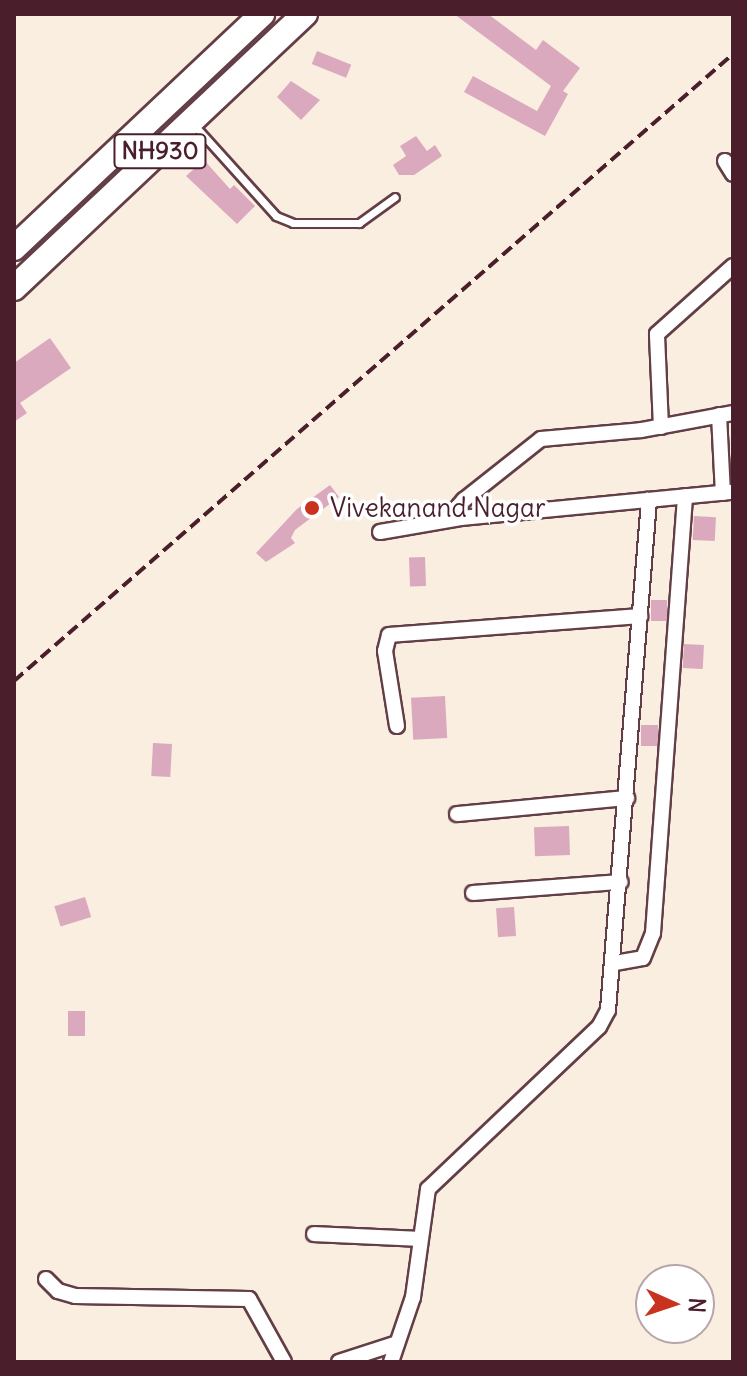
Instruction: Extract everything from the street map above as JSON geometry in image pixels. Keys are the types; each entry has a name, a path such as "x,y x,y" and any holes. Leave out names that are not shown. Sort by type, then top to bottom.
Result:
{"highway":[{"name":"NH930","path":"14,248 262,14"},
{"name":"NH930","path":"14,288 305,14"}],"street":[{"path":"661,427 657,334 733,266"},
{"path":"380,532 447,520 728,493 726,414 661,427 541,439 464,500 447,520"},
{"path":"615,963 643,958 653,933 685,496"},
{"path":"391,1362 413,1297 425,1196 433,1182 599,1027 613,990 649,500"},
{"path":"397,726 385,651 389,635 640,616"},
{"path":"457,814 627,798"},
{"path":"473,893 621,882"},
{"path":"314,1234 420,1239"},
{"path":"46,1279 58,1291 75,1296 249,1299 284,1362"},
{"path":"339,1362 397,1343"}],"lane":[{"path":"192,121 276,216 293,223 359,223 395,197"}],"building":[{"path":"454,14 488,14 536,50 543,40 580,68 563,91 568,94 545,136 464,92 473,76 537,111 551,86"},
{"path":"317,51 351,65 346,78 312,64"},
{"path":"291,81 320,100 301,120 277,97"},
{"path":"416,136 427,151 435,145 442,156 414,175 399,175 393,165 406,156 400,146"},
{"path":"204,160 230,189 234,185 255,206 237,224 186,176"},
{"path":"50,338 71,368 20,403 27,413 14,422 14,363"},
{"path":"330,485 339,497 295,530 291,538 295,543 266,562 256,553 297,509"},
{"path":"694,516 716,517 715,541 693,540"},
{"path":"425,557 426,586 410,587 409,558"},
{"path":"651,600 667,600 667,621 651,621"},
{"path":"684,644 704,645 703,669 683,668"},
{"path":"445,696 447,738 413,740 411,698"},
{"path":"641,725 658,725 658,746 641,746"},
{"path":"153,743 172,744 170,777 151,776"},
{"path":"569,826 570,855 535,856 534,827"},
{"path":"85,897 91,917 61,926 54,906"},
{"path":"514,907 516,936 498,937 496,908"},
{"path":"68,1011 85,1011 85,1036 68,1036"}],"railway":[{"path":"14,681 733,54"}],"place":[{"name":"Vivekanand Nagar","path":"312,508"}]}
